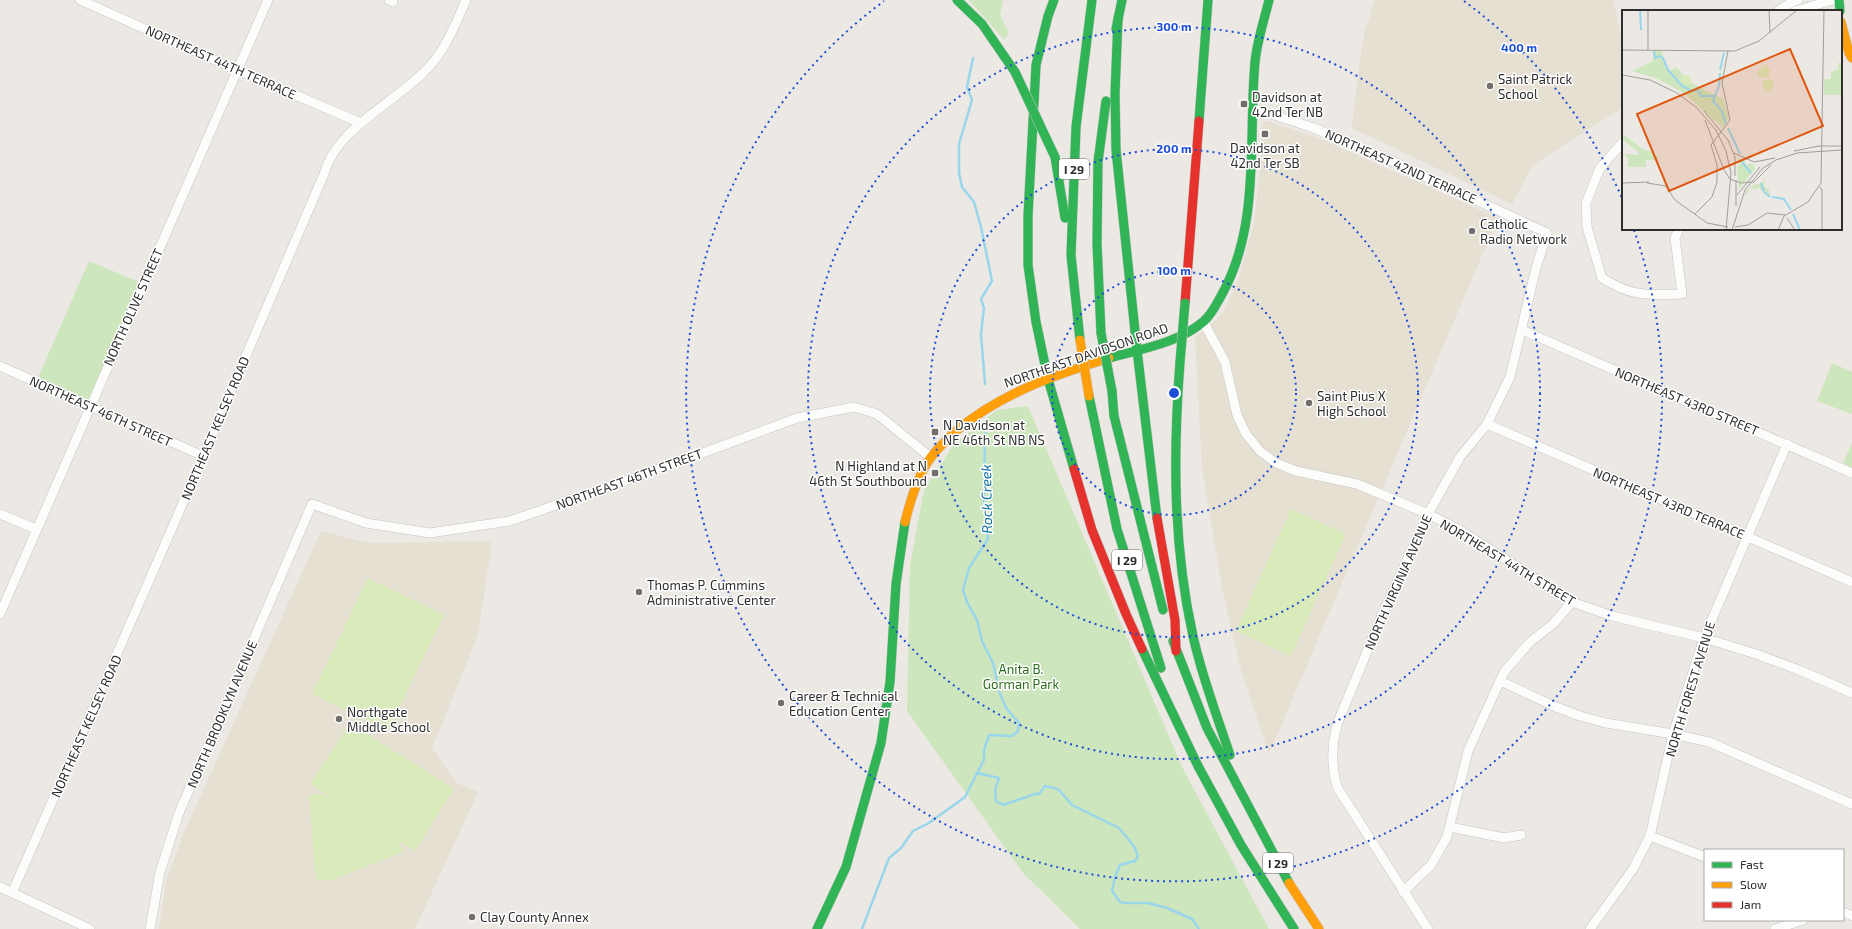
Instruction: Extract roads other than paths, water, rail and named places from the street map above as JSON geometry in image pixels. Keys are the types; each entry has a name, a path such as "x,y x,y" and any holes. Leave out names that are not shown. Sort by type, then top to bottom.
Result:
{"main road":[{"path":"957,0 982,24 1015,72 1055,157 1071,255"},
{"path":"1054,0 1048,16 1036,65 1028,216 1028,264 1036,322 1048,379 1092,530 1126,614 1176,720"},
{"name":"I 29","path":"1092,0 1076,126 1071,255 1080,340 1089,396 1117,529 1150,631 1176,720 1198,766 1241,845 1294,929"},
{"name":"I 29","path":"1122,0 1118,18 1098,162 1097,243 1101,333 1112,391 1114,416 1156,587 1176,651 1206,728 1292,889 1319,929"},
{"path":"1208,0 1175,416 1174,460 1176,511 1185,592 1193,637 1242,793"},
{"name":"NORTHEAST DAVIDSON ROAD","path":"817,929 844,872 870,789 878,756 886,710 902,539 908,509 918,480 930,457 964,424 992,403 1015,391 1048,379 1159,344 1190,331 1212,312 1222,294 1238,256 1248,202 1255,58 1270,0"},
{"path":"1839,0 1840,10"},
{"path":"1118,18 1115,69 1116,138 1137,350 1155,505 1174,620 1176,651"},
{"path":"1842,26 1849,53 1852,58"}],"street":[{"name":"NORTHEAST 44TH TERRACE","path":"80,0 362,123"},
{"name":"NORTH OLIVE STREET","path":"0,614 268,0"},
{"name":"NORTHEAST KELSEY ROAD","path":"12,893 203,456 324,174 329,158 340,143 362,123 425,72 444,46 466,0"},
{"path":"1783,6 1798,0"},
{"path":"1797,10 1812,3 1833,0"},
{"name":"NORTHEAST 42ND TERRACE","path":"1253,108 1328,133 1431,178 1547,233"},
{"path":"1622,143 1600,168 1586,203 1587,227 1602,278 1618,288 1634,293 1682,294 1675,238 1679,230"},
{"name":"NORTH VIRGINIA AVENUE","path":"1428,929 1403,892 1338,787 1332,760 1334,735 1385,608 1428,514 1460,457 1487,424 1510,377 1536,268 1547,233"},
{"name":"NORTHEAST 44TH STREET","path":"1203,321 1225,362 1238,415 1249,439 1260,451 1284,467 1358,484 1428,514 1458,529 1572,602 1612,616 1704,638 1791,667 1852,693"},
{"name":"NORTHEAST 43RD STREET","path":"1522,330 1852,473"},
{"name":"NORTHEAST 46TH STREET","path":"0,366 203,456"},
{"name":"NORTHEAST 46TH STREET","path":"312,504 366,523 430,533 510,521 665,467 797,418 854,407 877,414 930,457"},
{"name":"NORTHEAST 43RD TERRACE","path":"1487,424 1852,582"},
{"name":"NORTH FOREST AVENUE","path":"1590,929 1633,869 1650,836 1673,734 1704,638 1746,536 1787,444"},
{"name":"NORTH BROOKLYN AVENUE","path":"150,929 160,872 179,813 312,504"},
{"path":"0,514 36,529"},
{"path":"1403,892 1432,865 1440,852 1450,827 1468,751 1504,672 1530,642 1553,624 1572,602"},
{"path":"1500,681 1556,708 1580,716 1606,723 1673,734 1728,749 1852,804"},
{"path":"1450,827 1504,838 1521,835"},
{"path":"1650,836 1704,857"},
{"path":"0,887 90,929"},
{"path":"1775,929 1793,921"}],"waterway":[{"name":"Rock Creek","path":"973,58 967,87 972,100 959,144 959,173 962,187 974,202 981,227 992,281 981,299 984,308 981,334 985,384"},
{"name":"Rock Creek","path":"862,929 889,858 901,848 913,831 929,823 965,797 984,760 984,750 989,735 1012,736 1018,731 1019,723 1006,708 999,691 993,663 982,641 977,620 967,602 963,590 969,568 988,539 984,500 985,430"},
{"path":"977,773 999,778 995,790 996,801 1003,805 1039,794 1045,786 1058,789 1072,805 1119,828 1134,846 1138,856 1135,861 1120,865 1115,877 1112,891 1120,902 1148,903 1167,908 1192,919 1199,929"}],"place":[{"name":"Saint Patrick School","path":"1490,86"},
{"name":"Davidson at 42nd Ter NB","path":"1244,104"},
{"name":"Davidson at 42nd Ter SB","path":"1265,134"},
{"name":"Catholic Radio Network","path":"1472,231"},
{"name":"Saint Pius X High School","path":"1309,403"},
{"name":"N Davidson at NE 46th St NB NS","path":"935,432"},
{"name":"N Highland at N 46th St Southbound","path":"935,473"},
{"name":"Thomas P. Cummins Administrative Center","path":"639,592"},
{"name":"Career & Technical Education Center","path":"781,703"},
{"name":"Northgate Middle School","path":"339,719"},
{"name":"Clay County Annex","path":"472,917"}],"park label":[{"name":"Anita B. Gorman Park","path":"1021,676"}]}
